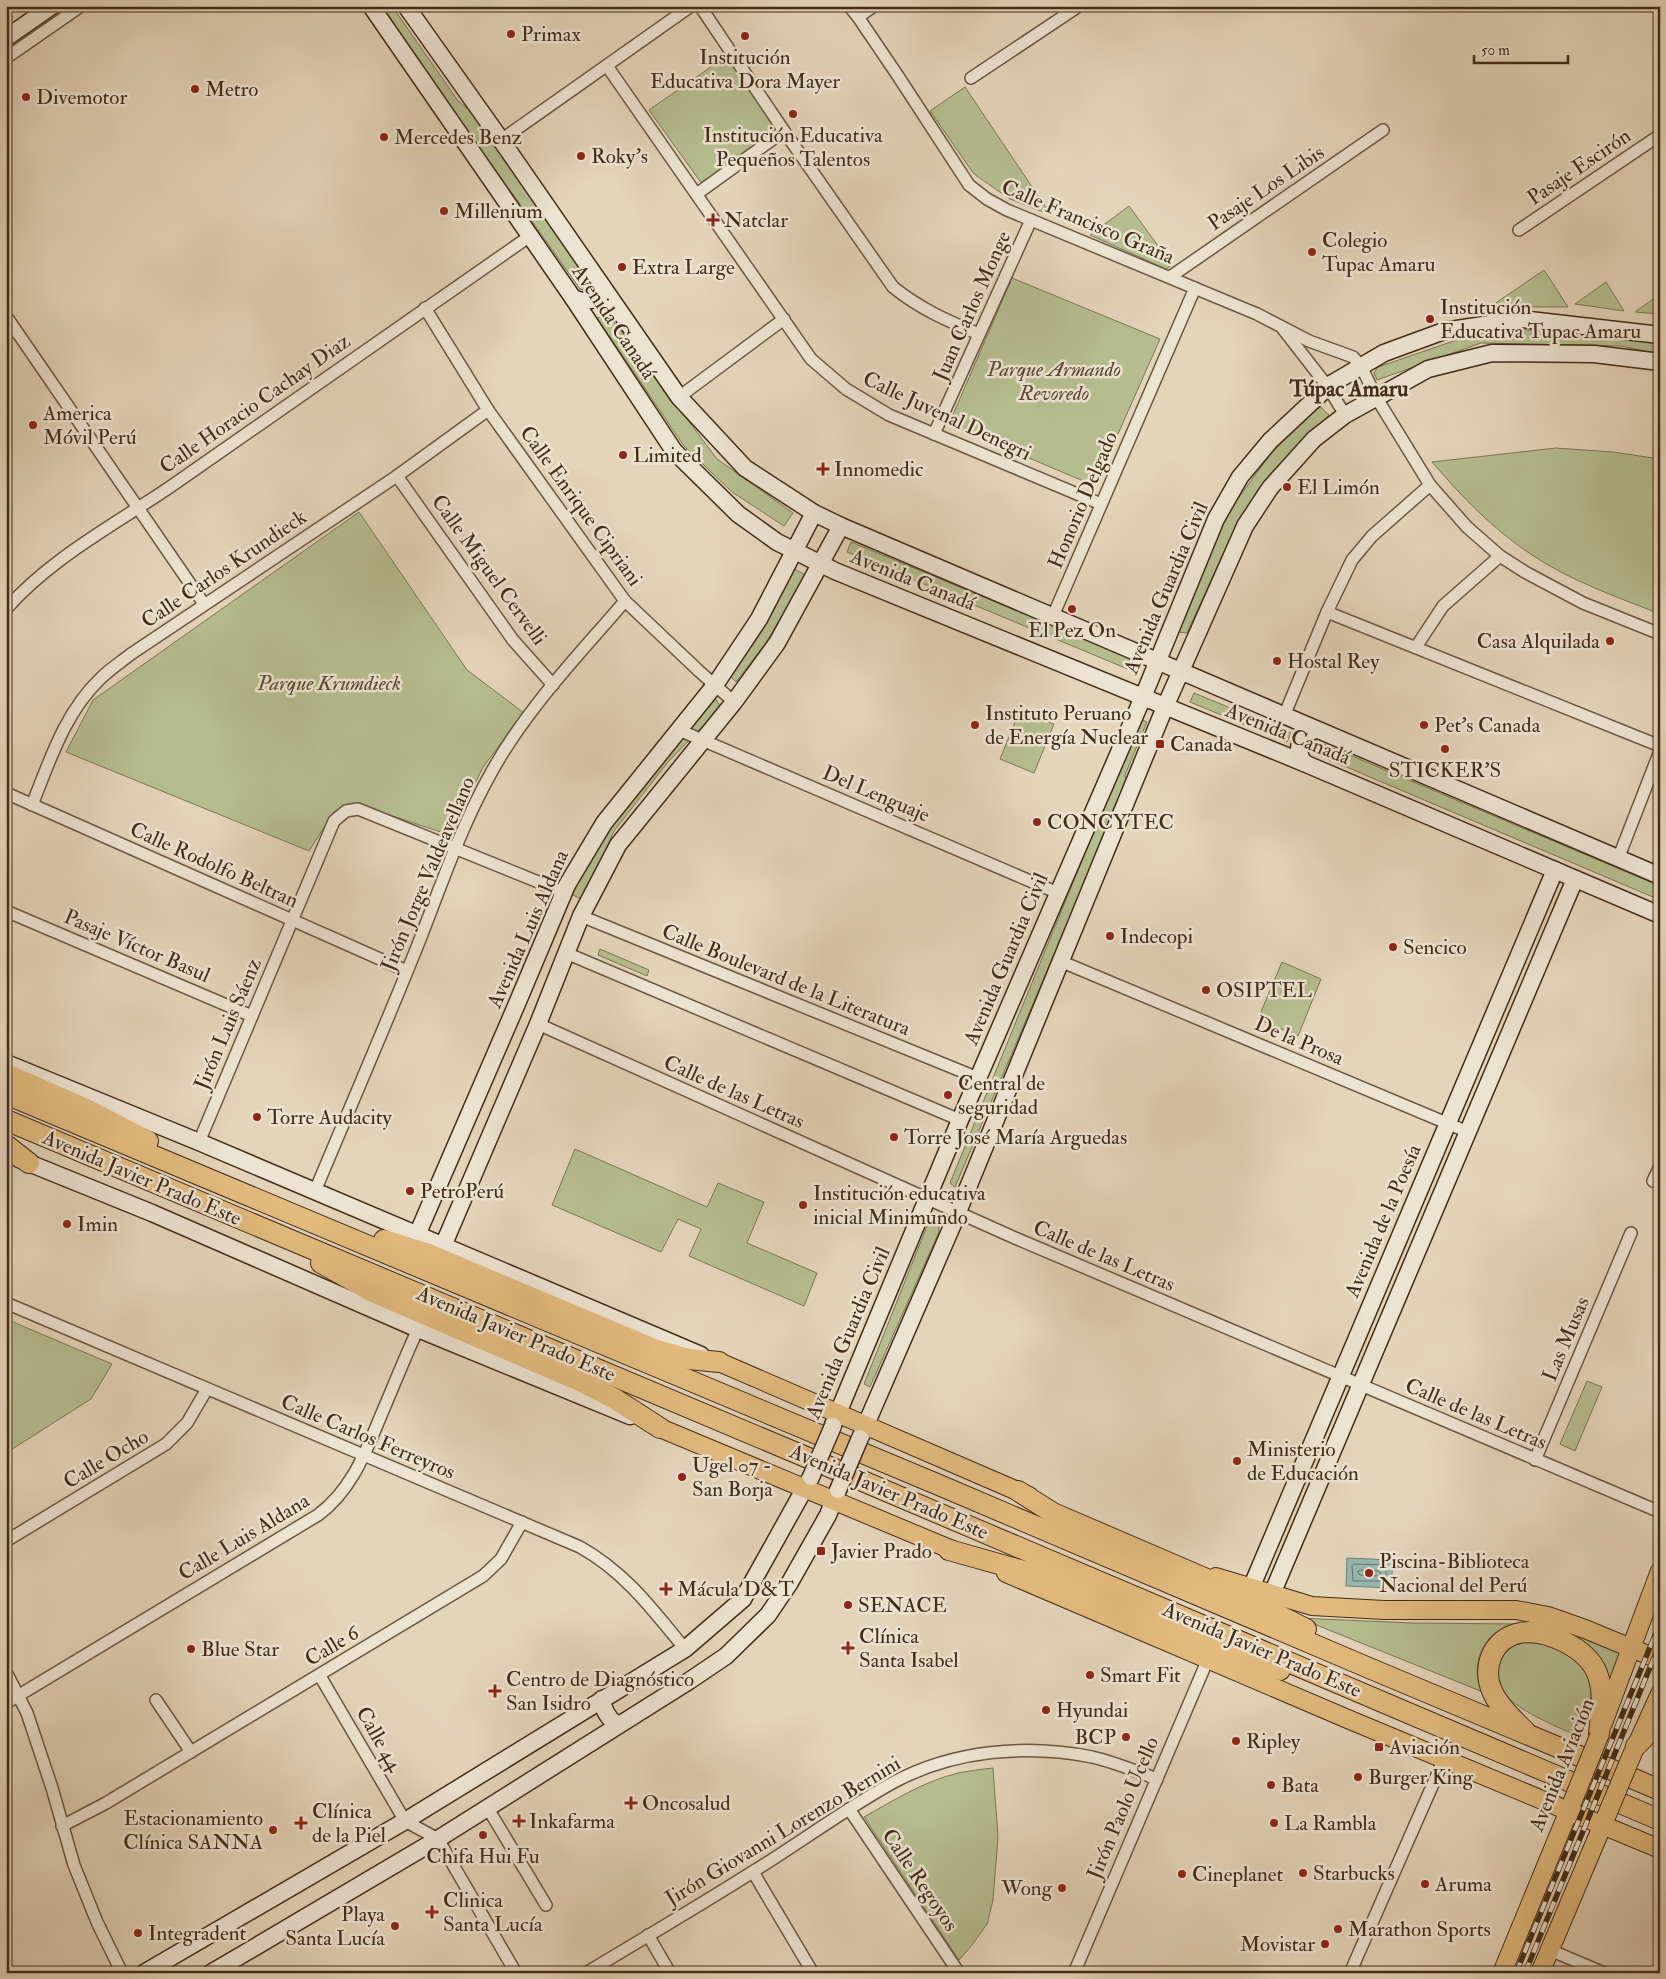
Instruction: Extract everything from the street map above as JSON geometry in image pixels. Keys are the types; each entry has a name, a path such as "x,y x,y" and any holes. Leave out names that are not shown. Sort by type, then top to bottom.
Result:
{"highway":[{"path":"6,1074 120,1126 207,1177"},
{"name":"Avenida Javier Prado Este","path":"6,1094 948,1488 1660,1790"},
{"name":"Avenida Javier Prado Este","path":"6,1120 1660,1820"},
{"path":"6,1136 109,1178 174,1190"},
{"path":"6,1145 29,1163"},
{"path":"270,1232 345,1278 373,1292 582,1382 615,1399 660,1428"},
{"path":"345,1235 378,1239 413,1248 654,1349 689,1358 719,1362"},
{"path":"1018,1491 1054,1514 1209,1580 1296,1623 1369,1668"},
{"path":"949,1550 1038,1575 1261,1665 1338,1683"},
{"path":"1530,1736 1494,1695 1489,1683 1488,1669 1492,1655 1501,1642 1514,1635 1529,1632 1571,1644 1590,1661 1597,1672 1602,1688 1603,1698 1599,1735"},
{"path":"1635,1748 1660,1721"}],"main road":[{"path":"9,33 52,6"},
{"name":"Avenida Canadá","path":"406,6 679,397 745,468 814,513 840,526 1660,876"},
{"name":"Avenida Canadá","path":"373,8 573,298 674,451 738,514 777,542 820,565 1304,763 1660,915"},
{"path":"573,298 581,301 591,300 600,283"},
{"name":"Avenida Guardia Civil","path":"144,1973 405,1821 685,1649 743,1599 808,1483 836,1420 926,1199 1143,697 1216,519 1240,477 1270,441 1328,387 1361,366 1384,353 1444,331 1522,319 1660,335"},
{"path":"211,1973 438,1839 689,1681 726,1656 768,1615 789,1584 828,1515 957,1213 1165,707 1245,526 1270,488 1314,439 1345,415 1428,369 1492,353 1594,354 1660,362"},
{"name":"Avenida Luis Aldana","path":"417,1235 563,892 604,823 715,685 760,619 814,513"},
{"name":"Avenida Luis Aldana","path":"443,1246 538,1024 581,916 618,845 704,741 777,643 840,526"},
{"path":"1304,763 1298,750 1300,743 1309,732 1316,730"},
{"name":"Avenida de la Poesía","path":"1251,1588 1555,870"},
{"name":"Avenida de la Poesía","path":"1272,1594 1575,879"},
{"path":"6,1063 199,1142 719,1362 836,1420 1018,1491 1218,1577 1312,1606 1376,1609 1516,1610 1548,1616 1660,1660"},
{"name":"Avenida Javier Prado Este","path":"6,1154 152,1212 418,1329 660,1428 808,1483 949,1550 1444,1759 1604,1821 1660,1849"},
{"path":"1303,1465 1323,1474"},
{"name":"Avenida Aviación","path":"1502,1973 1599,1735 1660,1571"},
{"path":"1540,1973 1635,1748 1660,1694"},
{"path":"598,1702 598,1708 612,1728"}],"street":[{"path":"6,58 81,6"},
{"path":"501,140 691,6"},
{"path":"700,6 784,131 893,287 930,313 979,334"},
{"name":"Calle Francisco Graña","path":"849,6 969,185 988,199 1031,220 1265,318 1309,341 1353,357 1361,366"},
{"path":"858,17 874,6"},
{"path":"972,78 1079,6"},
{"name":"Calle Juvenal Denegri","path":"607,66 698,193 811,359 846,390 890,415 1101,504"},
{"name":"Pasaje Los Libis","path":"1170,277 1383,130"},
{"path":"698,193 784,131"},
{"name":"Pasaje Escirón","path":"1519,230 1660,135"},
{"name":"Juan Carlos Monge","path":"934,434 1031,220"},
{"name":"Calle Horacio Cachay Diaz","path":"6,609 51,567 530,236"},
{"name":"Honorio Delgado","path":"1053,616 1195,288"},
{"name":"Calle Enrique Cipriani","path":"425,308 488,410 625,601 734,702"},
{"path":"6,316 204,604"},
{"path":"679,397 784,319"},
{"name":"Calle Francisco Graña","path":"1282,328 1328,387 1345,415"},
{"path":"1361,366 1376,397 1430,485 1467,527 1500,556 1525,572 1583,603 1660,634"},
{"name":"Calle Carlos Krundieck","path":"32,805 59,737 76,707 100,678 131,654 204,604 397,476 488,410"},
{"name":"Calle Miguel Cervelli","path":"397,476 513,640 553,684"},
{"path":"1284,716 1327,612 1352,560 1372,536 1430,485"},
{"path":"1416,646 1443,606 1500,556"},
{"name":"Jirón Jorge Valdeavellano","path":"315,1191 456,848 491,773 529,714 625,601"},
{"path":"1327,612 1416,646 1660,746"},
{"name":"Del Lenguaje","path":"679,730 1058,892"},
{"path":"1618,859 1660,751"},
{"name":"Calle Rodolfo Beltran","path":"6,793 407,971"},
{"name":"Jirón Luis Sáenz","path":"199,1142 334,821 346,811 358,809 563,892"},
{"name":"Pasaje Víctor Basul","path":"6,911 252,1016"},
{"name":"Calle Boulevard de la Literatura","path":"581,916 978,1078"},
{"path":"566,953 960,1120"},
{"name":"De la Prosa","path":"1060,962 1468,1132"},
{"name":"Calle de las Letras","path":"538,1024 957,1213 1660,1512"},
{"path":"1653,1181 1660,1166"},
{"name":"Las Musas","path":"1535,1460 1631,1233"},
{"name":"Calle Carlos Ferreyros","path":"6,1303 566,1540 608,1565 637,1591 685,1649"},
{"name":"Calle Luis Aldana","path":"6,1703 318,1515 343,1492 364,1456 418,1329"},
{"name":"Calle Ocho","path":"6,1541 166,1444 187,1423 206,1389"},
{"name":"Calle 6","path":"62,1826 320,1676 483,1576 501,1559 522,1522"},
{"name":"Jirón Paolo Ucello","path":"1074,1973 1208,1659"},
{"path":"6,1672 19,1695 33,1730 84,1892 122,1973"},
{"name":"Calle 44","path":"320,1676 405,1821"},
{"path":"156,1700 191,1752"},
{"name":"Jirón Giovanni Lorenzo Bernini","path":"586,1973 753,1872 849,1809 896,1781 927,1768 964,1756 993,1752 1045,1750 1093,1758 1157,1779"},
{"path":"1350,1973 1444,1759"},
{"path":"487,1807 546,1905"},
{"name":"Calle Regoyos","path":"849,1809 959,1973"},
{"path":"405,1821 438,1839 516,1973"},
{"path":"753,1872 813,1973"},
{"path":"648,1935 670,1973"},
{"path":"1550,1950 1604,1973"}],"green space":[{"path":"392,6 458,101 473,113 593,279 589,292 580,289 382,10"},
{"path":"731,53 780,126 702,184 649,110"},
{"path":"965,87 1051,215 1010,199 974,174 930,111"},
{"path":"1129,206 1172,265 1166,269 1090,235"},
{"path":"1544,270 1568,307 1490,307"},
{"name":"Parque Armando Revoredo","path":"1012,278 1160,339 1095,486 949,424"},
{"path":"1606,282 1624,311 1575,304"},
{"path":"1660,294 1660,314 1635,312"},
{"path":"608,314 717,459 793,513 784,526 732,492 684,446 597,318"},
{"path":"1517,329 1660,343 1660,354 1621,346 1481,343 1377,380 1374,373 1378,367 1471,335"},
{"path":"1318,405 1329,415 1276,473 1238,521 1187,633 1178,632 1226,515 1269,456"},
{"path":"1556,448 1613,452 1660,459 1660,614 1578,581 1532,555 1479,512 1432,462"},
{"name":"Parque Krumdieck","path":"359,512 467,670 524,713 483,767 450,835 353,803 334,812 309,851 66,752 93,700"},
{"path":"851,542 1134,659 1130,670 847,552"},
{"path":"793,568 807,576 765,644 736,682 728,674"},
{"path":"1194,693 1291,733 1287,742 1190,702"},
{"path":"712,694 721,707 668,762 614,831 583,900 571,894 618,814"},
{"path":"1020,710 1054,724 1034,773 1000,759"},
{"path":"1140,719 1147,722 1125,775 1127,783 955,1187 950,1183"},
{"path":"1314,740 1660,886 1660,900 1311,752 1310,744"},
{"path":"600,949 649,970 647,976 598,955"},
{"path":"1282,962 1321,979 1298,1036 1258,1019"},
{"path":"575,1149 707,1207 718,1183 764,1202 747,1243 817,1273 804,1306 689,1256 701,1229 678,1219 661,1252 552,1205"},
{"path":"935,1223 939,1226 939,1232 870,1387 864,1384 927,1226"},
{"path":"6,1319 112,1364 91,1399 6,1453"},
{"path":"1587,1381 1602,1387 1575,1451 1560,1444"},
{"path":"1299,1618 1413,1623 1517,1624 1498,1631 1481,1651 1478,1659 1477,1676 1483,1692"},
{"path":"1570,1631 1624,1652 1610,1691 1600,1665 1592,1651 1569,1633"},
{"path":"1530,1640 1573,1655 1584,1666 1588,1675 1591,1696 1588,1719 1582,1738 1523,1709 1499,1687 1495,1674 1499,1661 1511,1647"},
{"path":"993,1768 998,1837 993,1900 987,1924 959,1960 864,1817 910,1792 946,1776"}],"water":[{"name":"Piscina-Biblioteca Nacional del Perú","path":"1347,1558 1393,1560 1391,1588 1346,1586"}],"railway":[{"path":"1516,1973 1660,1623"},
{"path":"1525,1973 1660,1643"}],"place":[{"name":"Primax","path":"511,34"},
{"name":"Institución Educativa Dora Mayer","path":"745,36"},
{"name":"Metro","path":"195,89"},
{"name":"Divemotor","path":"26,97"},
{"name":"Institución Educativa Pequeños Talentos","path":"793,114"},
{"name":"Mercedes Benz","path":"384,137"},
{"name":"Roky's","path":"581,156"},
{"name":"Millenium","path":"444,211"},
{"name":"Natclar","path":"713,220"},
{"name":"Colegio Tupac Amaru","path":"1312,252"},
{"name":"Extra Large","path":"622,267"},
{"name":"Institución Educativa Tupac Amaru","path":"1430,319"},
{"name":"America Móvil Perú","path":"33,425"},
{"name":"Limited","path":"623,455"},
{"name":"Innomedic","path":"823,469"},
{"name":"El Limón","path":"1287,487"},
{"name":"El Pez On","path":"1072,609"},
{"name":"Casa Alquilada","path":"1610,641"},
{"name":"Hostal Rey","path":"1277,661"},
{"name":"Instituto Peruano de Energía Nuclear","path":"975,725"},
{"name":"Pet's Canada","path":"1424,725"},
{"name":"Canada","path":"1160,744"},
{"name":"STICKER'S","path":"1445,749"},
{"name":"CONCYTEC","path":"1037,822"},
{"name":"Indecopi","path":"1110,936"},
{"name":"Sencico","path":"1393,947"},
{"name":"OSIPTEL","path":"1206,990"},
{"name":"Central de seguridad","path":"948,1095"},
{"name":"Torre Audacity","path":"257,1117"},
{"name":"Torre José María Arguedas","path":"894,1137"},
{"name":"PetroPerú","path":"410,1191"},
{"name":"Institución educativa inicial Minimundo","path":"803,1205"},
{"name":"Imin","path":"67,1224"},
{"name":"Ministerio de Educación","path":"1237,1461"},
{"name":"Ugel 07 - San Borja","path":"682,1477"},
{"name":"Javier Prado","path":"821,1551"},
{"name":"Piscina-Biblioteca Nacional del Perú","path":"1369,1573"},
{"name":"Mácula D&T","path":"666,1589"},
{"name":"SENACE","path":"848,1605"},
{"name":"Clínica Santa Isabel","path":"848,1648"},
{"name":"Blue Star","path":"191,1649"},
{"name":"Smart Fit","path":"1090,1675"},
{"name":"Centro de Diagnóstico San Isidro","path":"495,1691"},
{"name":"Hyundai","path":"1046,1710"},
{"name":"BCP","path":"1126,1737"},
{"name":"Ripley","path":"1236,1741"},
{"name":"Aviación","path":"1379,1747"},
{"name":"Burger King","path":"1358,1777"},
{"name":"Bata","path":"1271,1785"},
{"name":"Oncosalud","path":"631,1803"},
{"name":"Inkafarma","path":"519,1821"},
{"name":"Clínica de la Piel","path":"301,1823"},
{"name":"La Rambla","path":"1274,1823"},
{"name":"Estacionamiento Clínica SANNA","path":"273,1830"},
{"name":"Chifa Hui Fu","path":"483,1835"},
{"name":"Starbucks","path":"1303,1873"},
{"name":"Cineplanet","path":"1182,1874"},
{"name":"Aruma","path":"1425,1884"},
{"name":"Wong","path":"1062,1888"},
{"name":"Clinica Santa Lucía","path":"432,1912"},
{"name":"Playa Santa Lucía","path":"395,1926"},
{"name":"Marathon Sports","path":"1338,1929"},
{"name":"Integradent","path":"138,1933"},
{"name":"Movistar","path":"1325,1944"}],"district":[{"name":"Túpac Amaru","path":"1349,389"}]}
